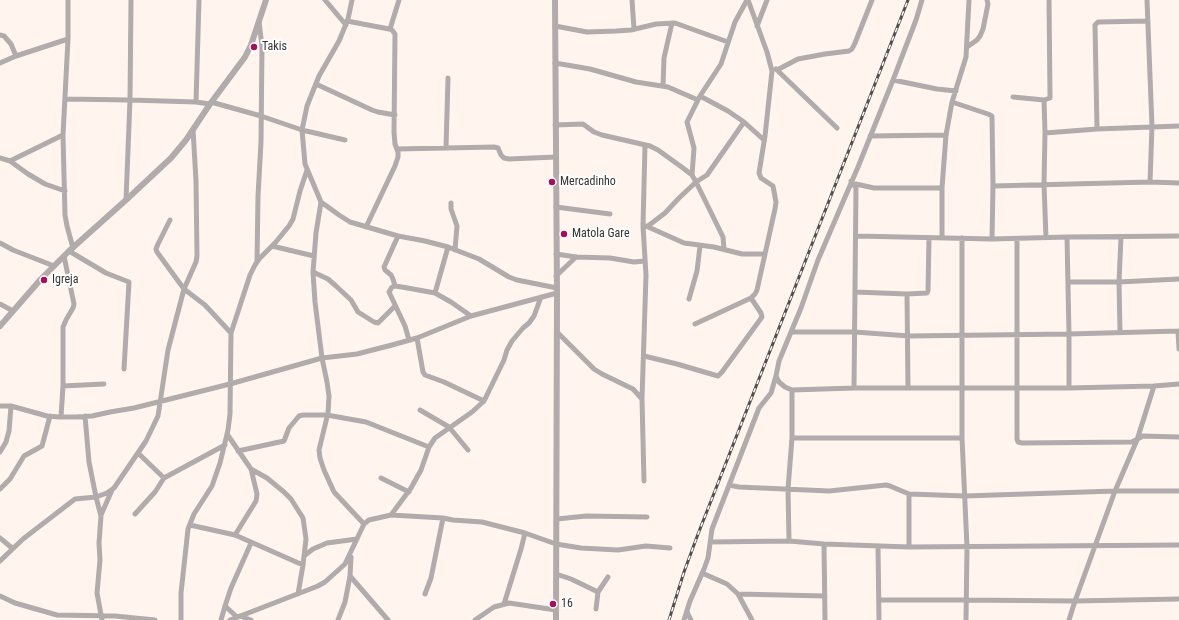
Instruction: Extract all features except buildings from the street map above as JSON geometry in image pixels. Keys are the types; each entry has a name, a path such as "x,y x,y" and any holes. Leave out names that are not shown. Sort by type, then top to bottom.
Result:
{"street":[{"path":"61,417 63,386 63,327 74,304 65,216 63,135 68,39 68,0"},
{"path":"126,200 132,0"},
{"path":"196,102 199,0"},
{"path":"0,326 54,266 171,158 245,57 251,45 266,0"},
{"path":"325,0 347,23 390,29 395,34 395,144 398,157 366,227"},
{"path":"352,0 347,23 316,84 307,106 302,130 305,164 321,202 339,216 350,222 398,236 448,247 479,259 508,277 557,291"},
{"path":"390,29 399,0"},
{"path":"555,0 557,291 556,620"},
{"path":"632,0 634,29"},
{"path":"695,324 751,298 755,294 776,202 773,186 760,176 772,71 758,26 747,0"},
{"path":"692,175 694,148 687,122 699,98 718,69 734,22 747,0"},
{"path":"758,26 767,0"},
{"path":"777,70 798,59 849,51 852,49 872,0"},
{"path":"854,388 856,236 855,184 858,167 916,20 922,0"},
{"path":"942,238 942,188 946,135 952,102 966,57 969,0"},
{"path":"967,46 977,40 980,36 988,4 987,0"},
{"path":"1013,97 1044,100 1050,98 1049,0"},
{"path":"1147,0 1152,126 1150,182"},
{"path":"257,262 258,196 262,142 262,47 259,20"},
{"path":"1097,129 1095,24 1098,22 1147,21"},
{"path":"555,26 587,32 616,31 656,24 672,23 685,26 728,42"},
{"path":"663,86 664,58 672,23"},
{"path":"0,34 4,36 11,44 16,56"},
{"path":"0,63 16,56 68,39"},
{"path":"555,63 590,69 636,82 663,86 699,98 728,111 744,122 764,140"},
{"path":"770,64 837,128"},
{"path":"446,148 448,78"},
{"path":"893,80 937,89 956,91"},
{"path":"316,84 372,110 395,115"},
{"path":"65,99 211,103 261,116 302,130 345,140"},
{"path":"1044,100 1044,184 1046,238"},
{"path":"952,102 992,116 992,239"},
{"path":"646,226 665,213 696,182 707,175 744,122"},
{"path":"555,125 583,124 594,132 602,135 650,146 658,150 692,175 723,237 724,249"},
{"path":"1045,133 1152,126 1179,126"},
{"path":"0,561 22,539 75,499 96,497 112,490 118,484 146,441 158,416 168,350 184,289 196,262 197,256 196,181 193,129"},
{"path":"10,162 63,135"},
{"path":"870,136 946,135"},
{"path":"644,481 642,399 646,226 645,145"},
{"path":"397,149 494,147 498,148 504,158 509,159 556,157"},
{"path":"0,158 10,162 46,184 65,191"},
{"path":"181,620 181,593 184,558 190,525 194,514 212,486 227,434 230,414 231,333 250,275 257,262 289,226 293,219 307,170"},
{"path":"993,186 1150,182 1179,183"},
{"path":"855,184 874,188 942,188"},
{"path":"684,620 690,601 708,558 712,529 759,408 771,394 778,362 821,254 855,184"},
{"path":"321,202 316,233 313,272 322,358 329,396 328,415 319,450 322,464 334,492 364,524"},
{"path":"451,203 451,209 457,226 455,250"},
{"path":"556,207 610,214"},
{"path":"170,220 158,244 156,249 157,252 184,289 205,305 231,333"},
{"path":"646,226 684,243 724,249 742,254 764,254"},
{"path":"395,286 393,279 384,270 384,267 398,236"},
{"path":"856,236 992,239 1179,236"},
{"path":"1067,237 1069,388"},
{"path":"1120,332 1119,282 1121,237"},
{"path":"855,292 924,294 928,292 929,238"},
{"path":"962,238 962,438 967,547 966,620"},
{"path":"1016,239 1018,442 1132,442 1143,436 1179,437"},
{"path":"0,243 13,250 54,266"},
{"path":"272,246 314,256"},
{"path":"689,299 700,246"},
{"path":"435,293 448,247"},
{"path":"69,252 106,273 129,282 124,369"},
{"path":"556,254 576,257 610,258 634,262 645,261"},
{"path":"556,276 576,257"},
{"path":"313,272 328,279 351,300 358,312 374,322 378,323 395,306"},
{"path":"1068,282 1179,280"},
{"path":"410,340 389,292 392,287 395,286 435,293 452,302 471,316"},
{"path":"0,406 11,406 50,416 61,417 85,416 159,403 322,358 357,354 410,340 471,316 541,297 557,291"},
{"path":"907,294 909,336 908,388"},
{"path":"391,515 409,492 421,470 429,447 435,438 468,415 484,401 504,360 507,350 532,319 541,297"},
{"path":"644,356 718,376 762,317 751,298"},
{"path":"0,304 13,311"},
{"path":"791,332 855,332 909,336 1178,331 1179,349"},
{"path":"557,332 594,368 602,374 633,389 642,399"},
{"path":"417,338 423,372 425,375 444,382 484,401"},
{"path":"776,376 779,382 792,390 854,388 1069,388 1179,384"},
{"path":"63,386 104,384"},
{"path":"1069,620 1115,491 1137,440 1154,386"},
{"path":"789,541 788,489 792,438 792,390"},
{"path":"0,452 6,442 9,431 11,406"},
{"path":"420,410 449,427 468,450"},
{"path":"238,451 284,441 289,428 299,416 303,415 328,415 366,422 429,447"},
{"path":"0,489 10,479 24,456 42,446 50,416"},
{"path":"85,416 90,462 101,516"},
{"path":"227,434 251,469 256,494 256,501 235,535"},
{"path":"792,438 962,438"},
{"path":"135,514 155,492 164,478 224,445"},
{"path":"138,453 164,478"},
{"path":"251,469 267,478 284,492 291,499 303,518 306,539 298,594"},
{"path":"381,478 409,492"},
{"path":"729,485 739,487 829,491 886,485 909,494 965,496 1115,491 1179,491"},
{"path":"101,618 97,593 100,560 99,543 101,516 112,490"},
{"path":"909,494 909,547"},
{"path":"230,620 325,582 345,564 364,524 369,520 391,515 482,522 525,533 556,544 581,548 618,550 646,546 670,548"},
{"path":"557,519 586,516 647,517"},
{"path":"425,594 431,578 443,518"},
{"path":"190,525 235,535 303,565"},
{"path":"504,604 525,533"},
{"path":"0,538 12,548"},
{"path":"304,556 313,549 327,544 357,539"},
{"path":"710,542 789,541 824,544 909,547 1179,545"},
{"path":"221,620 225,606 251,543"},
{"path":"824,544 825,620"},
{"path":"878,546 879,620"},
{"path":"338,620 345,602 350,576 351,553"},
{"path":"702,573 727,584 738,594 752,620"},
{"path":"556,574 571,579 598,592"},
{"path":"350,576 388,620"},
{"path":"596,609 598,592 608,577"},
{"path":"738,594 825,596"},
{"path":"0,596 15,603 48,613 101,618 115,616 155,620"},
{"path":"879,600 1075,601 1179,599"},
{"path":"475,620 494,606 509,603 556,610"},
{"path":"225,606 238,617 250,620"},
{"path":"687,610 691,620"}],"railway":[{"path":"669,620 698,534 908,0"}],"place":[{"name":"Takis","path":"254,47"},
{"name":"Mercadinho","path":"552,182"},
{"name":"Matola Gare","path":"564,234"},
{"name":"Igreja","path":"44,280"},
{"name":"16","path":"553,604"}]}
